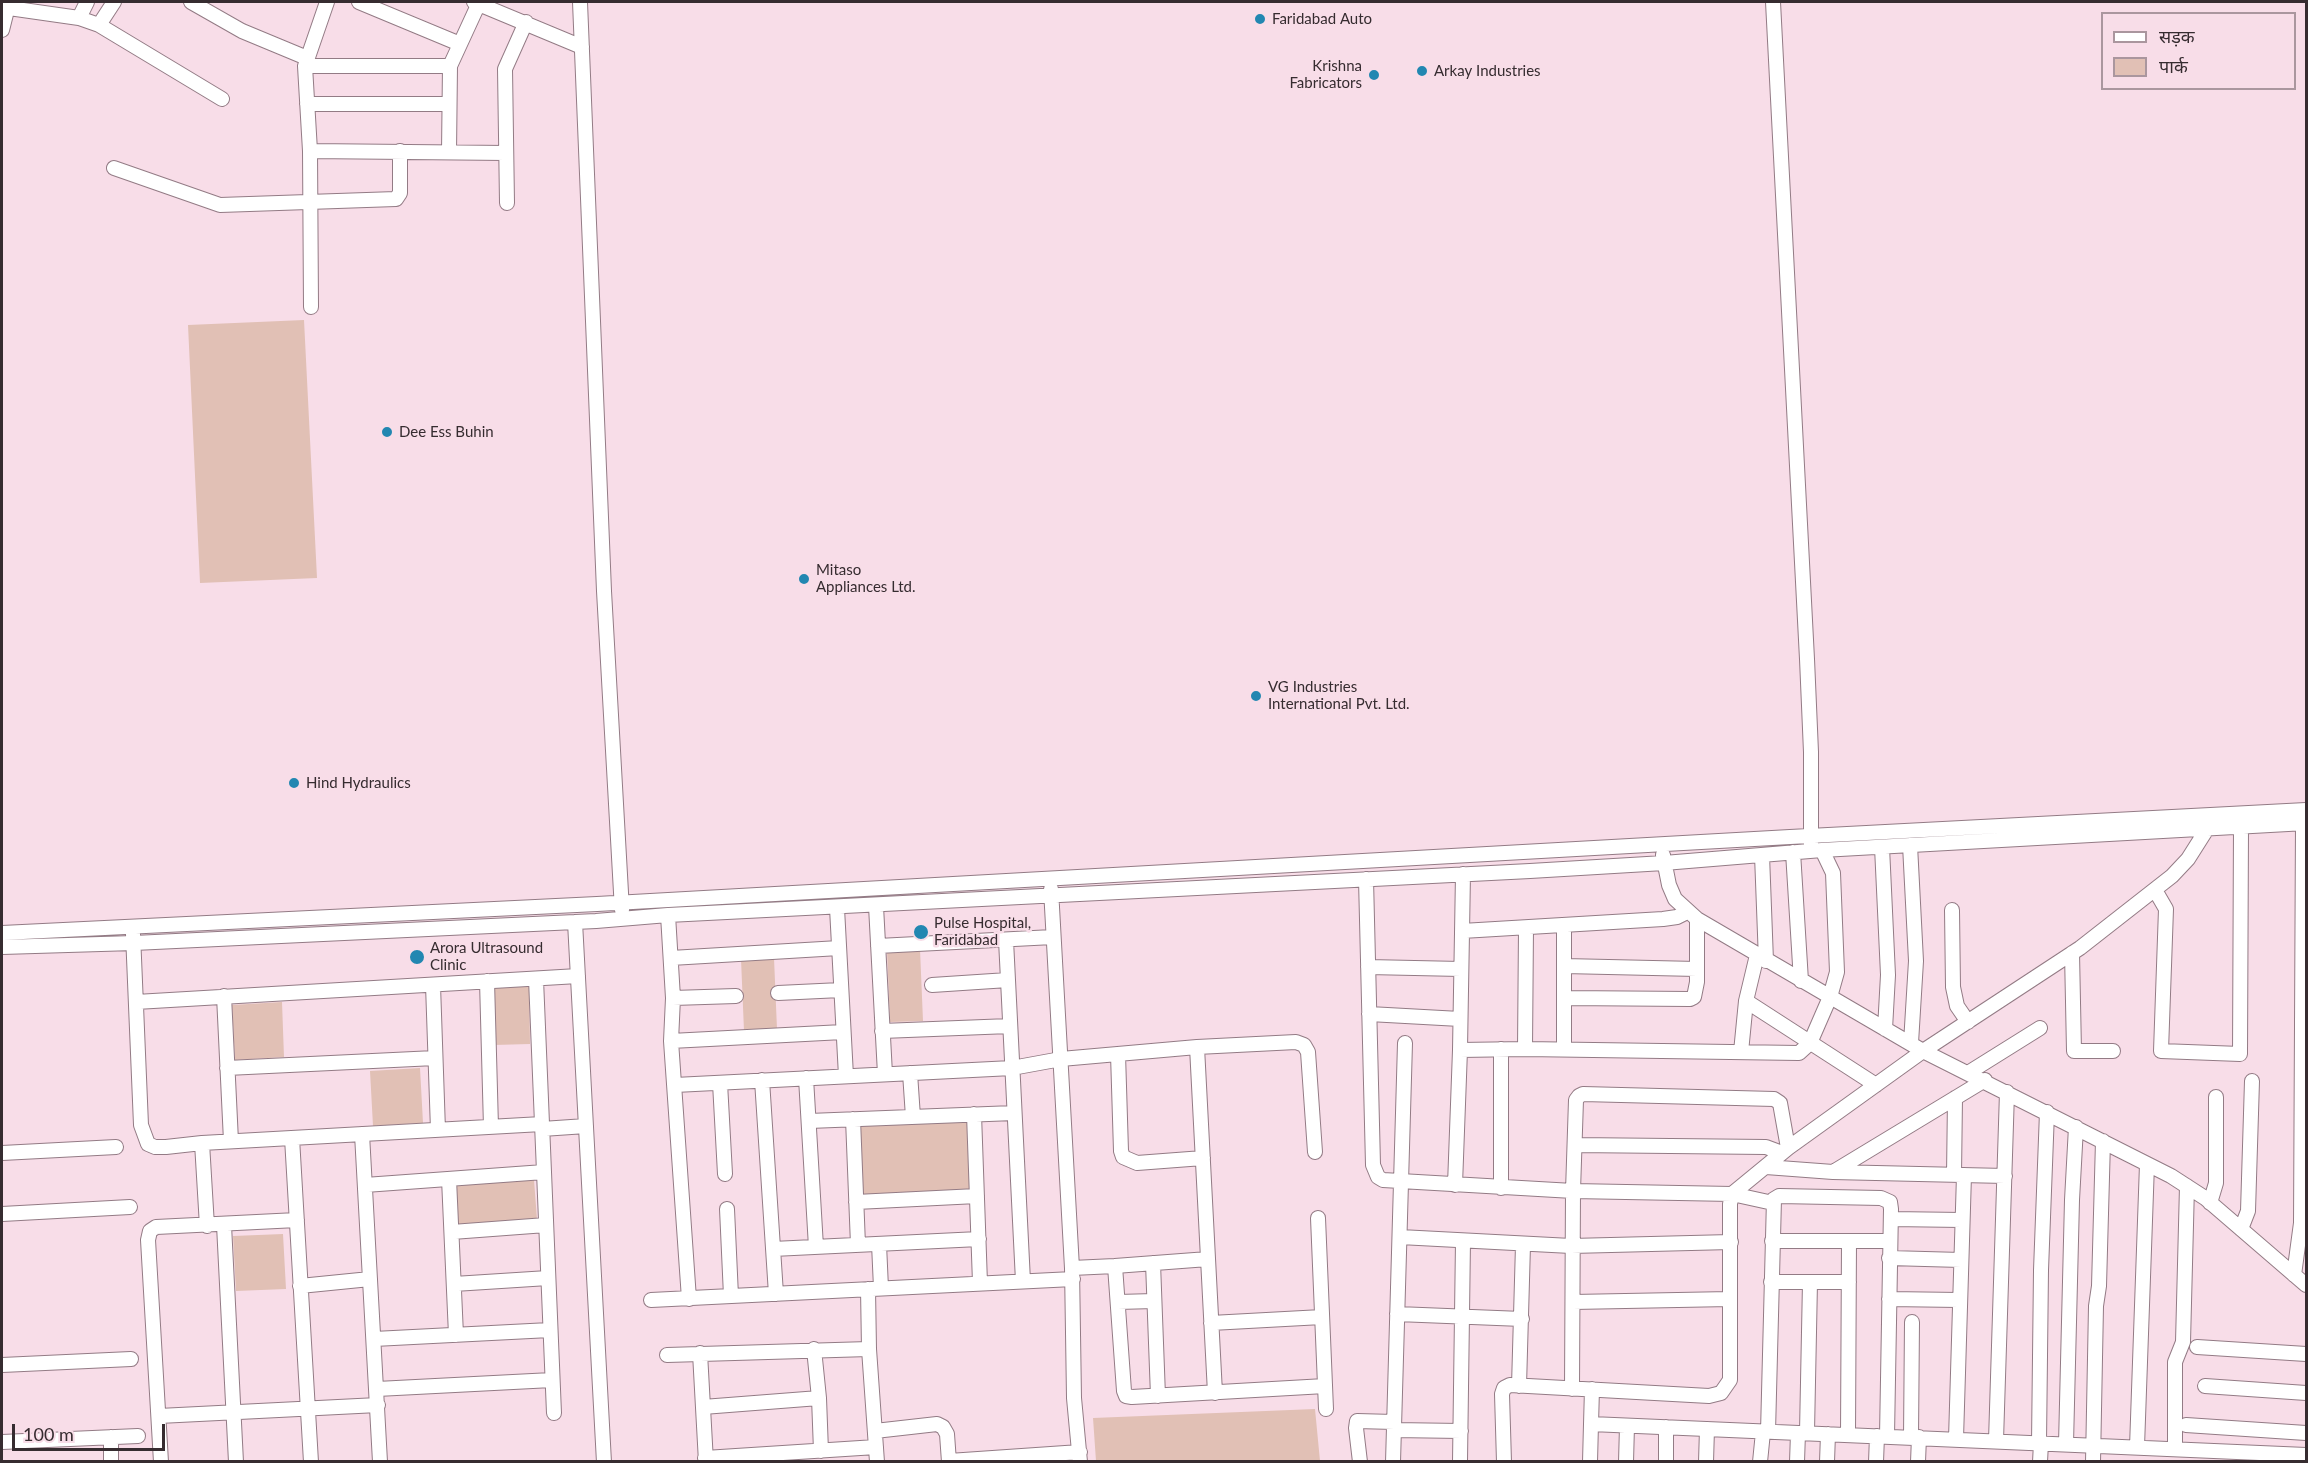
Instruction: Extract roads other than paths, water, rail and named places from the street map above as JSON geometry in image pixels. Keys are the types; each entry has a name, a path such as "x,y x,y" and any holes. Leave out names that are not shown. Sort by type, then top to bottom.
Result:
{"street":[{"path":"80,18 87,2"},
{"path":"99,25 114,2"},
{"path":"190,2 242,31 306,62 450,66"},
{"path":"311,307 310,151 306,62 327,2"},
{"path":"359,2 460,44"},
{"path":"580,2 604,591 622,920"},
{"path":"1460,1050 1564,1048 1799,1053 1810,1042 1830,997 1837,972 1833,873 1815,846 1795,392 1782,203 1773,2"},
{"path":"449,152 450,66 483,3 582,47"},
{"path":"2,30 6,6 80,18 99,25 222,99"},
{"path":"507,203 505,69 526,22"},
{"path":"307,104 450,104"},
{"path":"310,151 506,153"},
{"path":"114,168 220,205 396,199 400,193 400,152"},
{"path":"2,947 622,920 668,915 876,906 1664,863 1793,852 1815,846 2305,819"},
{"path":"2,933 621,902 1662,844 1882,847 2207,829 2305,819"},
{"path":"2294,1275 2301,1223 2305,819"},
{"path":"2155,890 2166,909 2161,1051 2240,1054 2241,826"},
{"path":"1732,1194 1785,1151 1923,1051 2072,953 2155,890 2188,859 2207,829"},
{"path":"1662,844 1664,863 1675,899 1692,916 1923,1051 1985,1080 2187,1186 2307,1285"},
{"path":"1910,845 1916,952 1911,1043"},
{"path":"1882,847 1888,975 1885,1029"},
{"path":"1793,852 1801,981"},
{"path":"1741,1052 1746,1001 1762,958 1762,855"},
{"path":"1455,1185 1463,874"},
{"path":"875,1431 937,1424 944,1427 947,1434 949,1461 1080,1457 1074,1398 1073,1273 1050,878"},
{"path":"1366,879 1375,1172 1378,1177 1383,1180 1501,1188 1732,1194 1773,1203"},
{"path":"636,901 637,919"},
{"path":"876,906 885,1074"},
{"path":"837,908 846,1076"},
{"path":"1952,910 1953,987 1957,1006 1968,1022"},
{"path":"668,915 673,998 671,1041 689,1299"},
{"path":"1462,931 1692,916"},
{"path":"1564,998 1690,999 1694,997 1697,969 1692,916"},
{"path":"575,922 604,1461"},
{"path":"1564,925 1564,1048"},
{"path":"133,927 141,1125 148,1144 155,1147 492,1127 586,1126"},
{"path":"1525,1049 1526,928"},
{"path":"878,946 1053,937"},
{"path":"1006,940 1023,1281"},
{"path":"671,958 839,948"},
{"path":"2072,953 2074,1051 2113,1051"},
{"path":"1564,966 1697,969"},
{"path":"1368,967 1461,969"},
{"path":"136,1002 578,976"},
{"path":"537,979 554,1413"},
{"path":"932,985 1008,980"},
{"path":"487,981 492,1127"},
{"path":"433,985 438,1130"},
{"path":"778,993 841,990"},
{"path":"224,996 231,1141"},
{"path":"673,998 736,996"},
{"path":"1746,1001 1876,1085"},
{"path":"1369,1014 1460,1019"},
{"path":"882,1031 1010,1026"},
{"path":"1968,1072 2040,1028"},
{"path":"671,1041 843,1032"},
{"path":"675,1085 1012,1068 1061,1059 1197,1047 1296,1042 1304,1045 1308,1052 1315,1152"},
{"path":"1393,1461 1405,1043"},
{"path":"1197,1047 1215,1392"},
{"path":"1501,1049 1501,1188"},
{"path":"1118,1054 1121,1151 1124,1157 1137,1163 1203,1158"},
{"path":"227,1068 435,1058"},
{"path":"910,1073 913,1117"},
{"path":"806,1078 816,1247"},
{"path":"762,1080 776,1294"},
{"path":"1833,1172 1985,1080"},
{"path":"2241,1229 2248,1211 2252,1081"},
{"path":"720,1083 725,1174"},
{"path":"1996,1441 2007,1092"},
{"path":"1572,1389 1574,1302 1571,1246 1576,1100 1583,1094 1774,1099 1780,1102 1785,1151"},
{"path":"2210,1203 2216,1183 2216,1097"},
{"path":"1955,1098 1962,1220 1956,1439"},
{"path":"809,1121 1014,1113"},
{"path":"2040,1461 2041,1270 2047,1113"},
{"path":"974,1114 980,1283"},
{"path":"853,1119 858,1245"},
{"path":"2066,1444 2076,1127"},
{"path":"362,1134 380,1461"},
{"path":"292,1138 311,1461"},
{"path":"2093,1461 2096,1306 2099,1286 2103,1141"},
{"path":"202,1143 207,1226"},
{"path":"1575,1145 1766,1147 1785,1151"},
{"path":"2,1153 116,1147"},
{"path":"2137,1447 2147,1164"},
{"path":"1766,1167 1833,1172 2005,1176"},
{"path":"365,1185 544,1172"},
{"path":"449,1179 456,1335"},
{"path":"2175,1449 2175,1362 2183,1342 2187,1186"},
{"path":"1504,1461 1502,1394 1504,1388 1519,1386 1709,1396 1721,1393 1730,1380 1732,1194"},
{"path":"856,1202 977,1196"},
{"path":"1760,1461 1766,1432 1773,1203 1774,1199 1779,1196 1881,1198 1890,1202 1889,1299 1882,1436 1876,1461"},
{"path":"2,1214 130,1207"},
{"path":"727,1209 731,1296"},
{"path":"1318,1218 1326,1409"},
{"path":"1891,1219 1962,1220"},
{"path":"161,1461 148,1240 150,1231 156,1227 297,1220"},
{"path":"224,1225 236,1461"},
{"path":"452,1232 546,1225"},
{"path":"1400,1237 1571,1246 1731,1242"},
{"path":"773,1249 979,1239"},
{"path":"1460,1461 1463,1241"},
{"path":"1772,1242 1890,1241"},
{"path":"1848,1435 1849,1242"},
{"path":"700,1353 706,1460 820,1451 876,1454 869,1349 879,1244"},
{"path":"1519,1386 1523,1245"},
{"path":"1889,1258 1961,1260"},
{"path":"651,1300 1023,1281 1115,1266 1208,1259"},
{"path":"1153,1263 1158,1396"},
{"path":"1115,1266 1126,1396 1132,1398 1325,1386"},
{"path":"454,1284 548,1278"},
{"path":"300,1286 370,1279"},
{"path":"1771,1282 1849,1282"},
{"path":"1797,1461 1802,1433 1810,1282"},
{"path":"1574,1302 1730,1299"},
{"path":"1889,1299 1959,1300"},
{"path":"1118,1302 1154,1301"},
{"path":"1397,1314 1522,1319"},
{"path":"1211,1323 1322,1317"},
{"path":"1912,1322 1915,1437 1918,1461"},
{"path":"374,1339 550,1330"},
{"path":"2198,1347 2307,1354"},
{"path":"814,1349 819,1398 820,1451"},
{"path":"666,1355 869,1349"},
{"path":"2,1365 131,1359"},
{"path":"377,1389 552,1380"},
{"path":"2205,1386 2307,1393"},
{"path":"1590,1461 1592,1389"},
{"path":"703,1407 819,1398"},
{"path":"159,1416 378,1404"},
{"path":"1360,1461 1357,1421 1461,1431"},
{"path":"1591,1424 2137,1447 2155,1455 2175,1449 2190,1456 2291,1458 2307,1455"},
{"path":"2186,1425 2307,1433"},
{"path":"1626,1461 1627,1426"},
{"path":"1666,1427 1666,1461"},
{"path":"1706,1461 1707,1429"},
{"path":"1827,1461 1828,1434"},
{"path":"2,1442 138,1436"},
{"path":"111,1437 111,1461"}],"place":[{"name":"Faridabad Auto","path":"1260,19"},
{"name":"Arkay Industries","path":"1422,71"},
{"name":"Krishna Fabricators","path":"1374,75"},
{"name":"Dee Ess Buhin","path":"387,432"},
{"name":"Mitaso Appliances Ltd.","path":"804,579"},
{"name":"VG Industries International Pvt. Ltd.","path":"1256,696"},
{"name":"Hind Hydraulics","path":"294,783"},
{"name":"Pulse Hospital, Faridabad","path":"921,932"},
{"name":"Arora Ultrasound Clinic","path":"417,957"}]}
